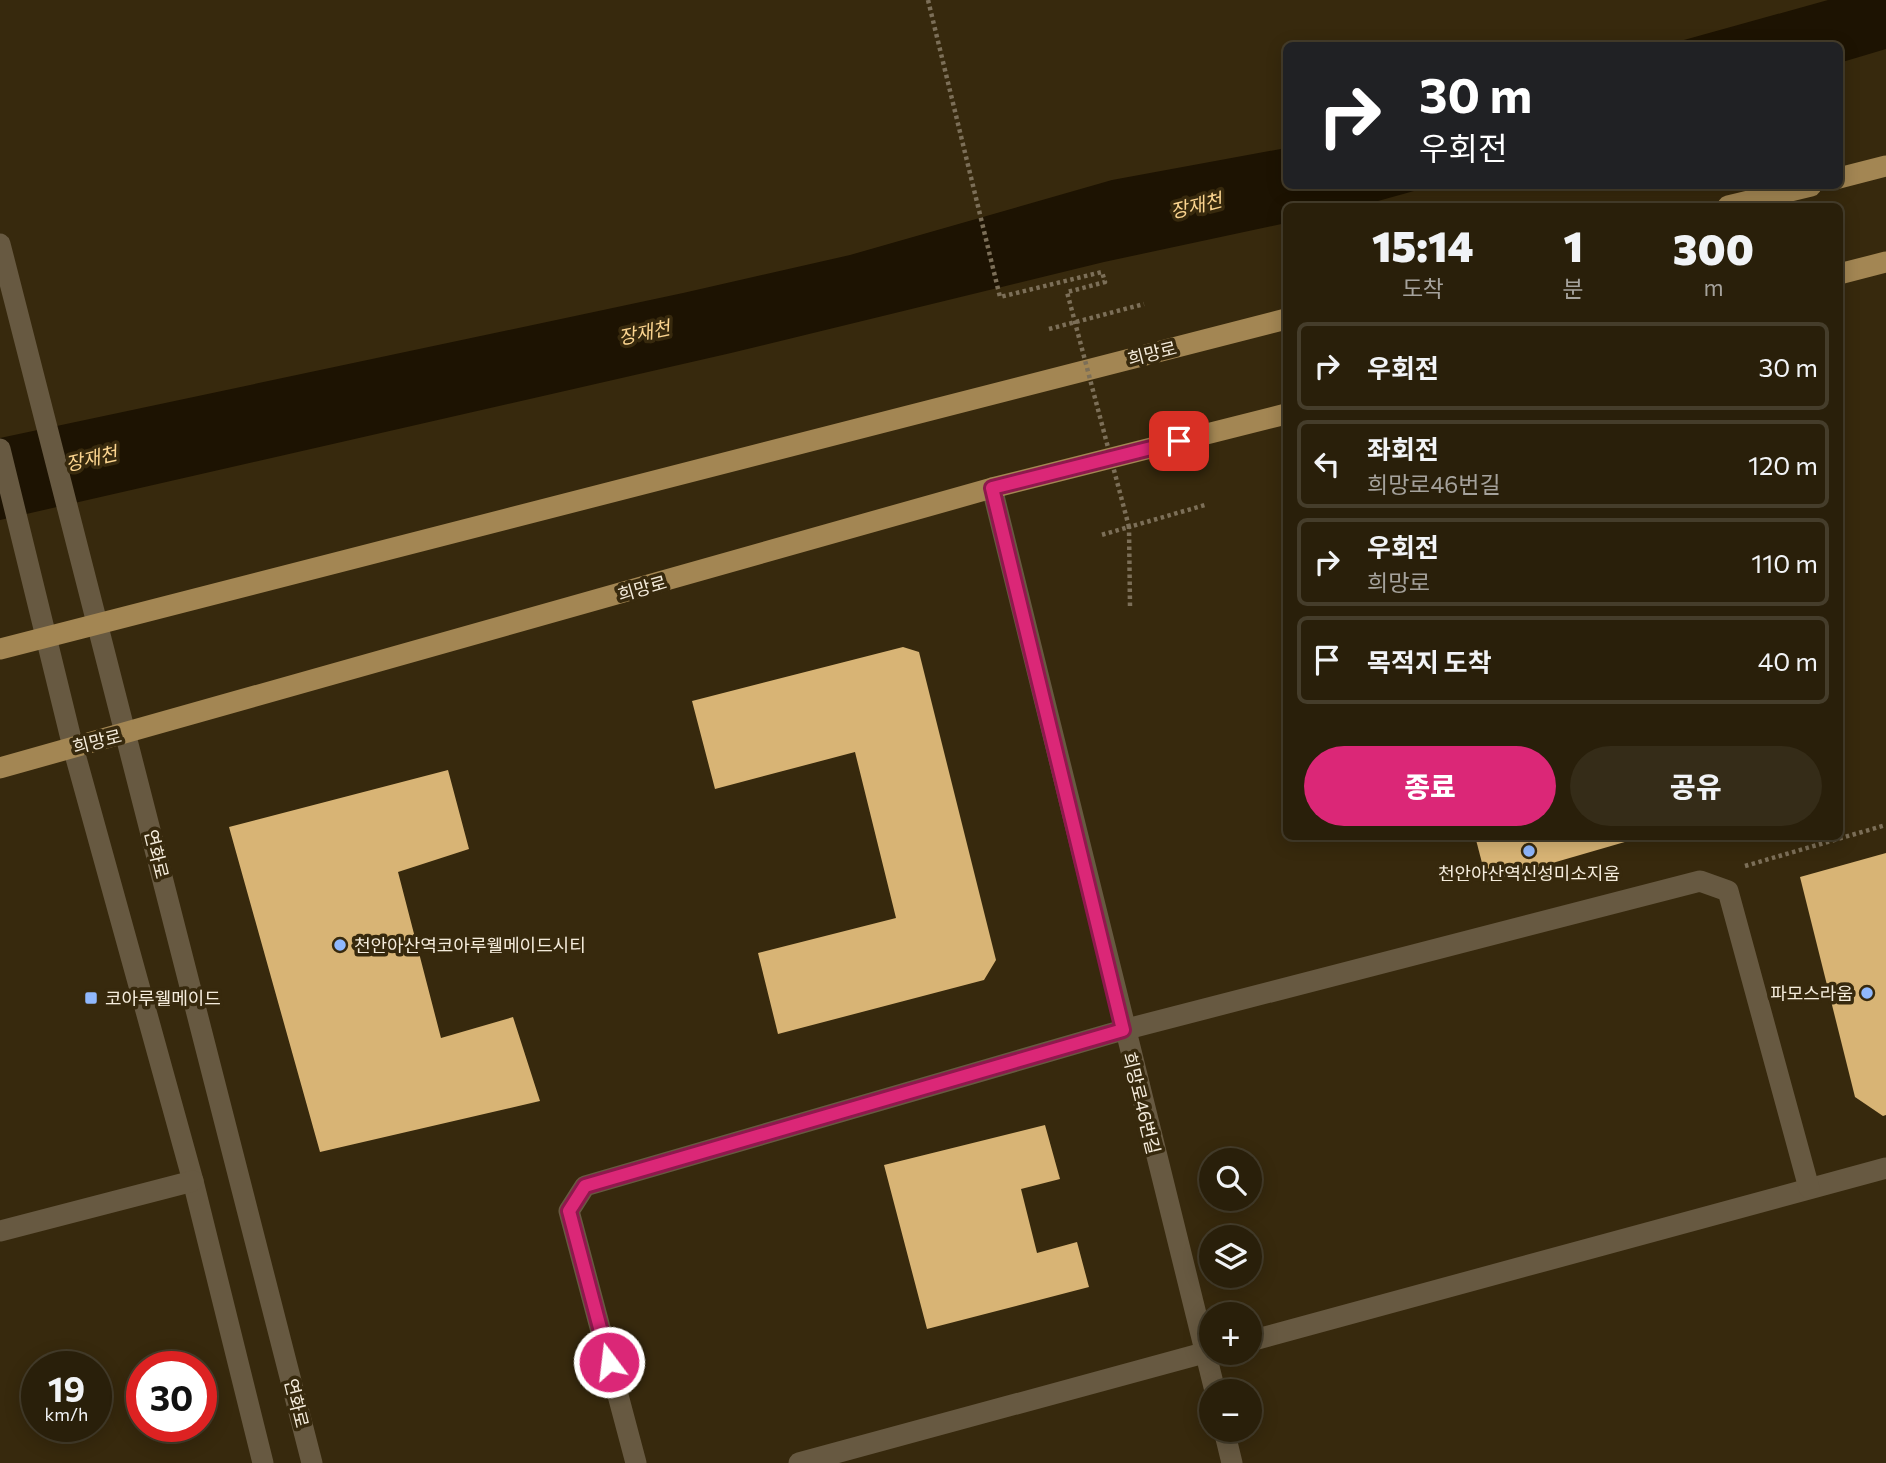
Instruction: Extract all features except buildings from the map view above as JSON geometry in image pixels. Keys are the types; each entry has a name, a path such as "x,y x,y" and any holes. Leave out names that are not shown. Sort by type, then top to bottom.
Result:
{"main road":[{"path":"1843,177 1886,166"},
{"path":"1740,203 1799,189"},
{"path":"1843,273 1886,262"},
{"name":"희망로","path":"0,649 1283,320"},
{"name":"희망로","path":"0,768 992,488 1283,415"}],"street":[{"name":"연화로","path":"0,244 77,535 312,1463"},
{"path":"0,449 73,747 193,1181 263,1463"},
{"name":"희망로46번길","path":"992,488 1123,1030 1199,1315"},
{"path":"636,1463 569,1211 585,1186 1123,1030 1700,881 1728,891 1809,1188"},
{"path":"1262,1338 1886,1168"},
{"path":"0,1231 193,1181"},
{"path":"799,1463 1199,1355"},
{"path":"1227,1442 1233,1463"}],"path":[{"path":"928,0 1000,297 1102,272 1105,282 1067,292 1129,527 1130,606"},
{"path":"1049,328 1144,304"},
{"path":"1101,535 1205,505"},
{"path":"1843,838 1886,825"},
{"path":"1745,866 1834,840"}],"water":[{"path":"1828,0 1886,0 1886,49 1843,62 1843,42 1677,42"},
{"name":"장재천","path":"1283,149 1283,189 1421,189 1371,203 1283,203 1283,224 1104,262 731,353 0,520 0,438 850,255 1112,180"}],"place":[{"name":"천안아산역신성미소지움","path":"1529,851"},
{"name":"천안아산역코아루웰메이드시티","path":"340,945"},
{"name":"파모스라움","path":"1867,993"},
{"name":"코아루웰메이드","path":"91,998"}],"route":[{"path":"609,1362 569,1211 585,1186 1123,1030 992,488 1179,441"}]}
